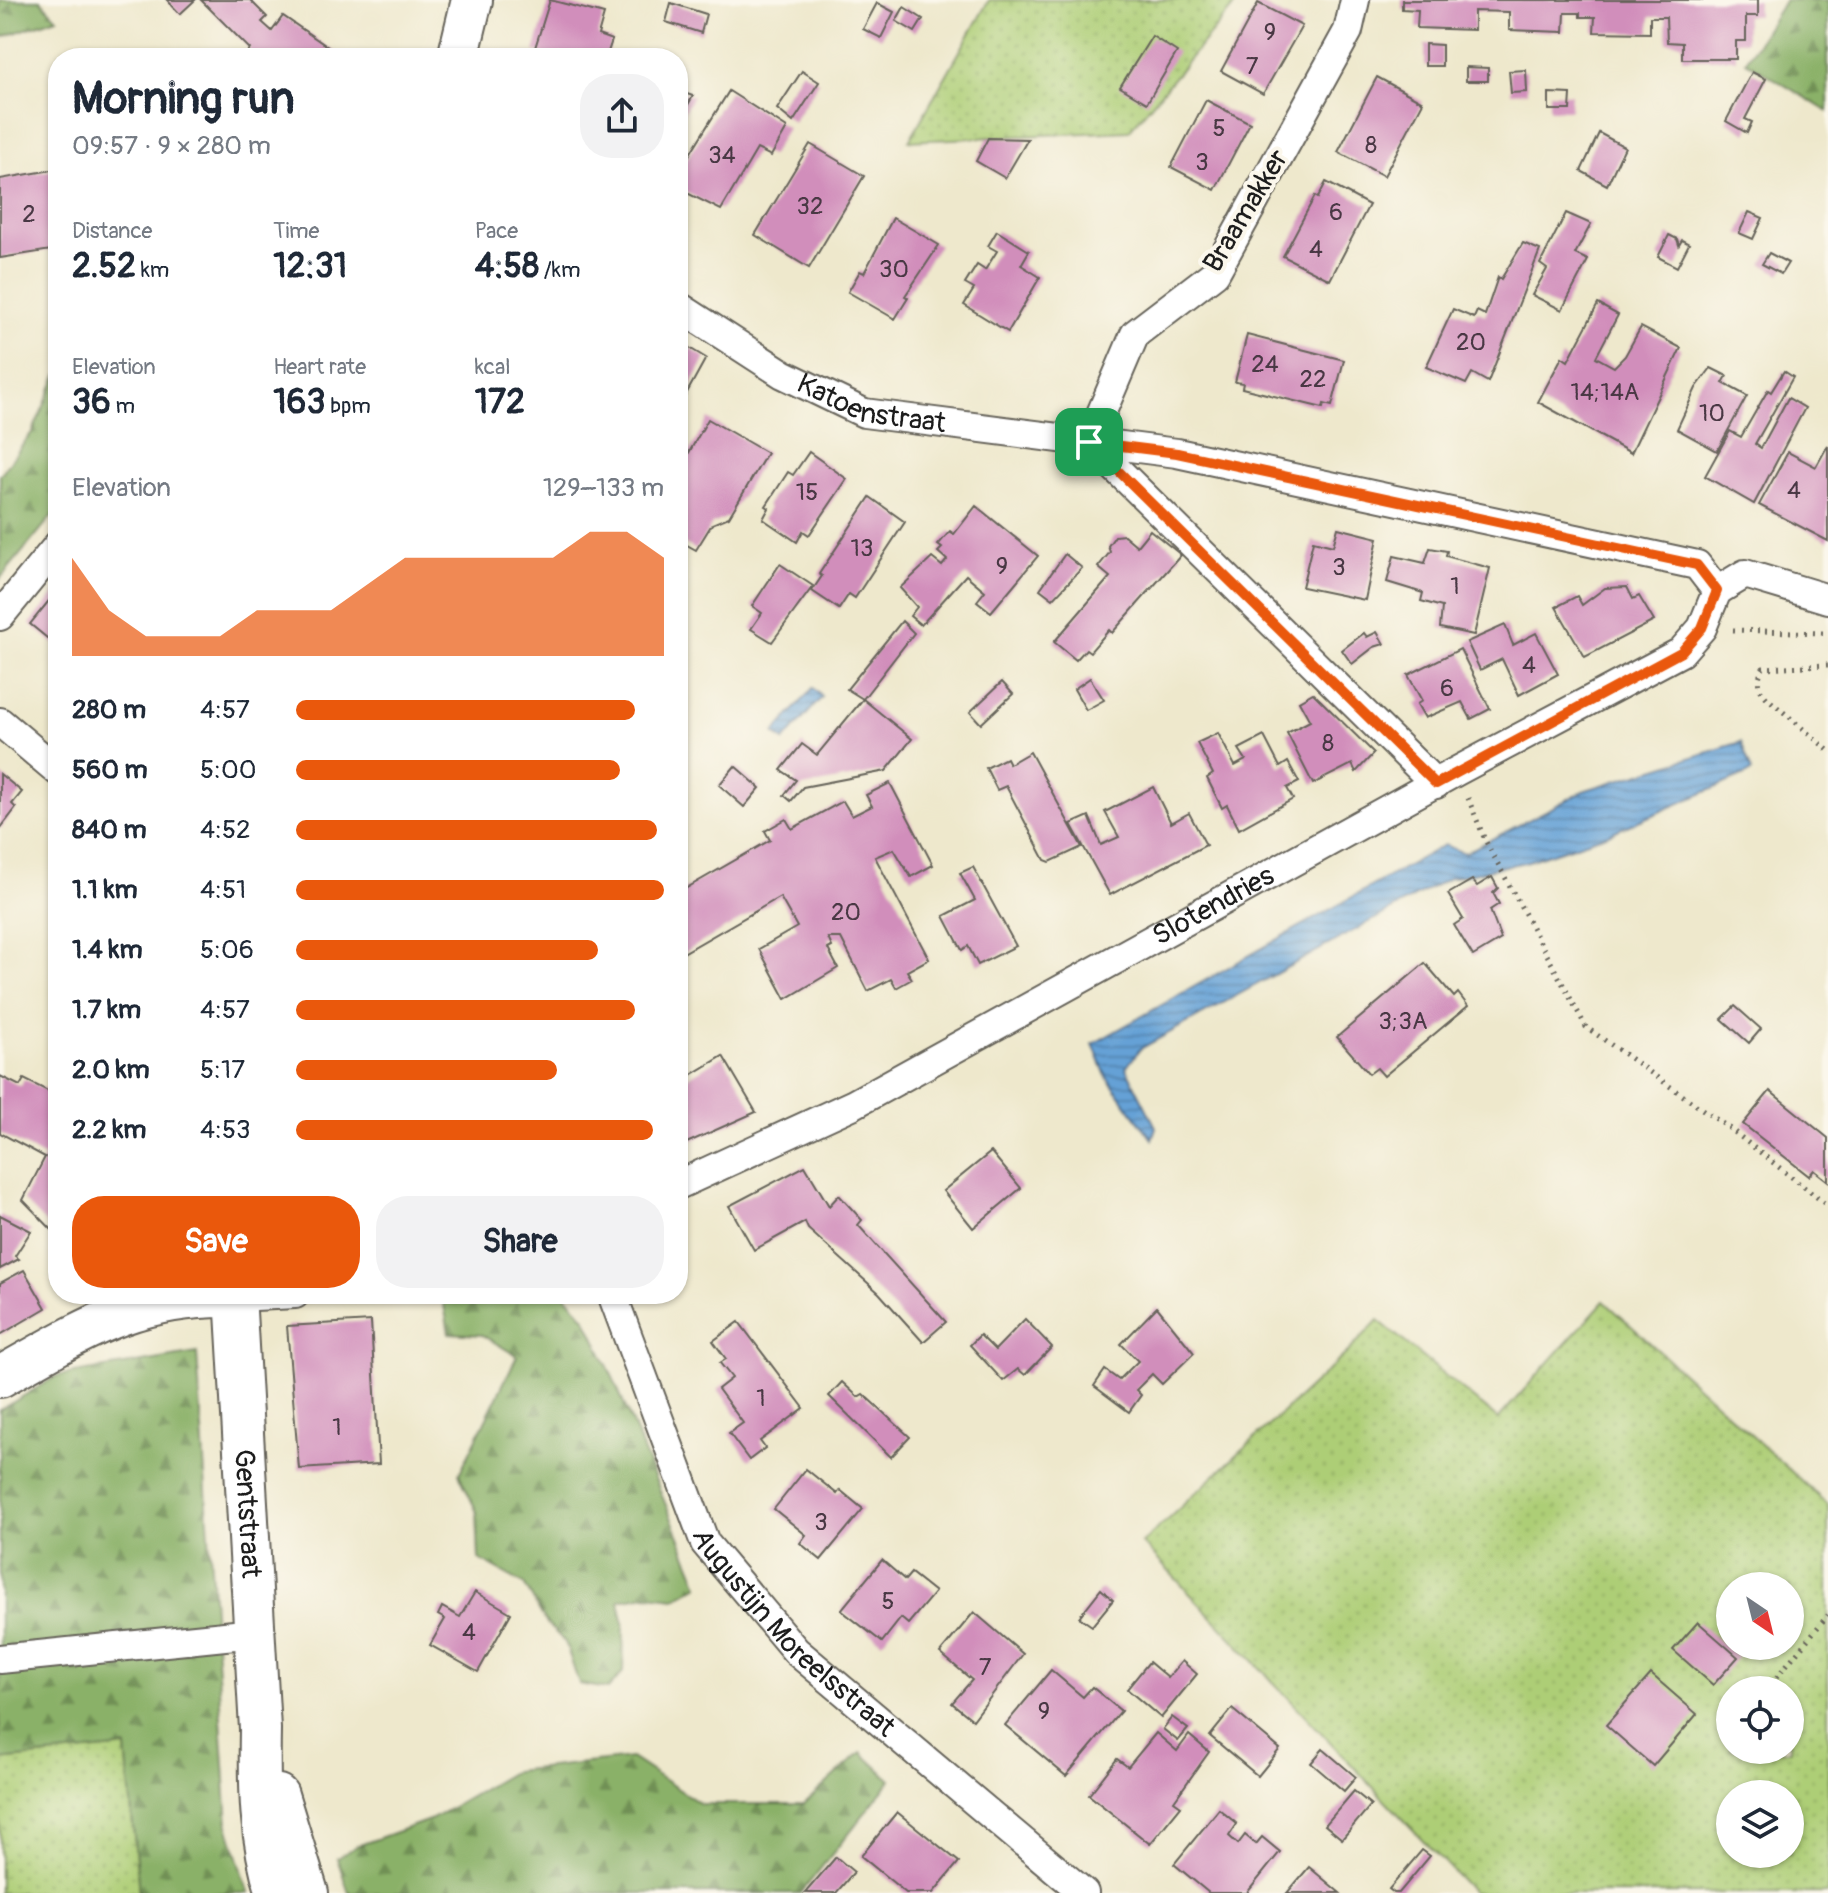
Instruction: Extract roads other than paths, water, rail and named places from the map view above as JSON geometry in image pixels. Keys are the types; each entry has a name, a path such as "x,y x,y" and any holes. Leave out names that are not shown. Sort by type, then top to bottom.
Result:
{"street":[{"path":"460,48 472,0"},
{"name":"Braamakker","path":"1089,442 1135,334 1215,273 1348,31 1355,0"},
{"name":"Katoenstraat","path":"688,312 783,374 864,413 1177,453 1697,565 1717,591"},
{"path":"1089,442 1446,778"},
{"path":"0,616 48,557"},
{"path":"1717,591 1745,574 1828,599"},
{"name":"Slotendries","path":"688,1180 854,1104 1681,652 1702,628 1717,591"},
{"path":"0,722 48,763"},
{"path":"0,1377 91,1325 149,1304"},
{"name":"Gentstraat","path":"234,1304 260,1729 259,1799 267,1863 277,1893"},
{"name":"Augustijn Moreelsstraat","path":"616,1304 705,1543 796,1651 1084,1893"},
{"path":"0,1659 254,1633"},
{"name":"Gentstraat","path":"260,1729 308,1893"}],"water":[{"path":"813,688 822,697 784,741 774,733"},
{"path":"1741,742 1752,772 1606,835 1525,862 1449,878 1140,1049 1126,1068 1156,1127 1152,1139 1106,1076 1093,1044 1444,845 1465,853 1586,790"}]}
